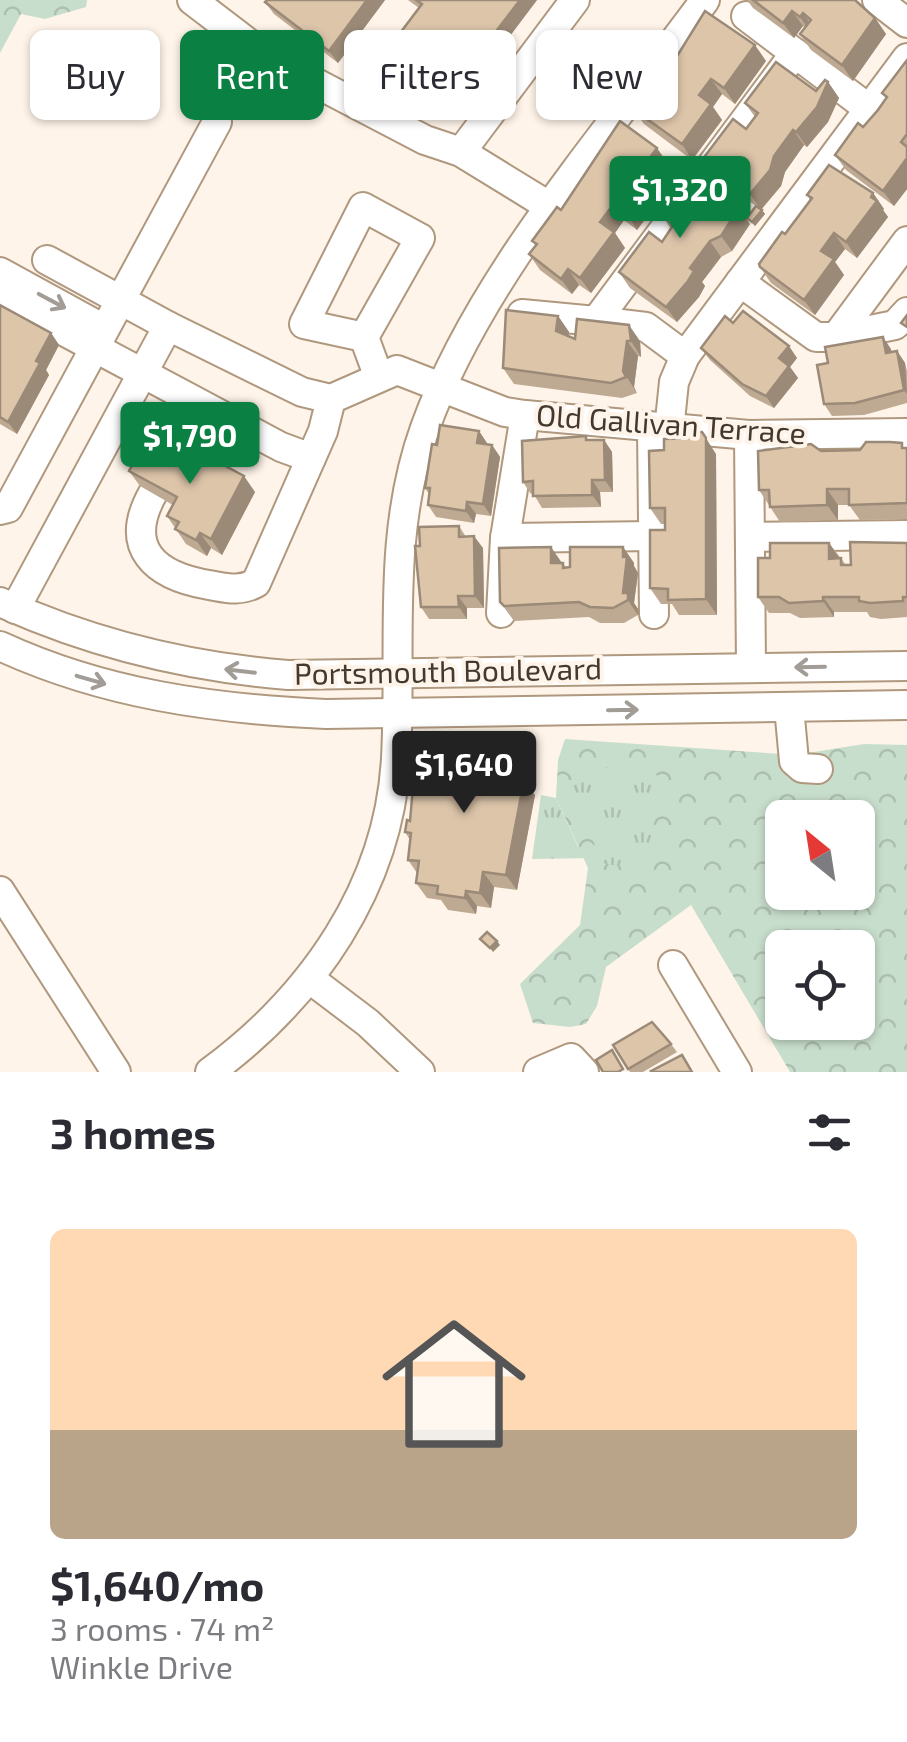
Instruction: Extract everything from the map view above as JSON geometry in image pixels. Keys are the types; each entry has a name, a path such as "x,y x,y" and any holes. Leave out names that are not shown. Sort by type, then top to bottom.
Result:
{"street":[{"path":"461,152 575,0"},
{"path":"210,1072 249,1044 310,979 364,889 378,856 396,758 401,530 410,481 441,385 477,316 706,0"},
{"path":"878,0 907,22"},
{"path":"212,6 268,58 424,140 461,152 552,208"},
{"path":"746,16 869,109"},
{"path":"596,322 795,53"},
{"path":"654,614 653,536 660,429 674,382 686,356 907,58"},
{"path":"0,510 8,508 217,122"},
{"path":"153,494 140,517 140,540 151,560 166,573 190,582 242,590 256,583 311,458 331,400 378,375 364,337 420,238 363,207 304,324 364,337"},
{"path":"836,337 907,242"},
{"path":"47,260 168,326 302,392 331,400"},
{"path":"0,272 99,338 142,374 311,458"},
{"path":"740,282 816,337 895,326 907,312"},
{"path":"0,298 99,338"},
{"path":"520,314 646,328 686,356"},
{"path":"8,606 168,326"},
{"name":"Old Gallivan Terrace","path":"378,375 397,370 505,412 526,415 748,435 907,433"},
{"path":"170,462 202,406"},
{"path":"501,614 505,538 526,415"},
{"path":"748,435 750,668"},
{"path":"750,537 907,535"},
{"path":"505,538 653,536"},
{"name":"Portsmouth Boulevard","path":"8,606 93,639 180,662 288,675 907,666"},
{"name":"Portsmouth Boulevard","path":"1,650 162,700 247,711 396,713 907,705"},
{"path":"789,707 794,761 802,768 818,769"},
{"path":"0,891 116,1072"},
{"path":"673,965 737,1072"},
{"path":"310,979 420,1072"},
{"path":"538,1072 571,1058 584,1072"}],"green space":[{"path":"0,0 87,0 86,7 45,19 21,14 0,53"},
{"path":"565,739 795,755 864,744 907,745 907,1072 790,1072 771,1040 875,1040 875,930 765,930 765,1030 691,905 606,967 597,1006 586,1024 570,1027 533,1023 520,984 580,925 588,868 556,798 558,760"},
{"path":"573,762 662,776 646,870 598,863 597,858 532,859 541,795 556,798 578,847 595,845 573,793"}],"building":[{"path":"367,0 329,51 324,47 324,30 302,30 265,2"},
{"path":"416,0 520,0 497,30 402,30 422,4"},
{"path":"753,0 855,0 875,18 842,65 800,34 811,20 803,13 800,17 792,11 783,23"},
{"path":"705,11 755,45 724,88 711,79 699,95 711,104 682,144 648,120 678,120 678,55"},
{"path":"907,60 907,134 901,142 907,147 907,158 883,191 835,155 858,123 863,127 878,110 887,97 882,93"},
{"path":"776,62 816,91 825,80 828,82 817,107 796,132 793,130 774,156 770,170 750,194 702,160 733,119 746,129 758,113 745,103"},
{"path":"620,121 657,148 649,159 661,168 627,214 613,205 600,222 614,232 580,278 568,269 561,279 529,254 537,244 532,241 557,207 561,210"},
{"path":"829,165 873,193 871,197 877,201 846,242 834,233 821,251 834,259 804,300 759,264 812,198 807,195"},
{"path":"693,173 739,208 721,236 710,241 690,268 694,271 688,281 666,307 619,272 649,232 662,242 674,224 662,215"},
{"path":"756,206 762,210 752,222 747,218"},
{"path":"0,305 51,333 36,361 40,363 8,422 0,417"},
{"path":"506,310 558,316 556,331 575,339 577,319 629,325 631,341 627,341 623,371 626,377 611,383 503,368"},
{"path":"743,311 789,346 779,358 789,366 766,396 742,384 701,348 725,316 733,323"},
{"path":"883,337 886,353 897,351 904,390 855,403 824,404 817,365 828,363 825,347"},
{"path":"440,425 479,431 477,443 492,445 483,504 467,502 466,511 428,505 430,488 425,488 432,444 437,445"},
{"path":"688,432 702,432 706,438 706,599 668,600 668,589 650,588 650,530 665,530 665,508 650,508 649,451 664,450 664,439 688,438"},
{"path":"586,436 586,440 604,440 605,480 592,480 592,495 533,496 533,481 523,482 522,441"},
{"path":"146,439 195,465 201,453 244,476 211,539 200,533 196,540 175,529 179,522 167,516 177,497 129,471"},
{"path":"866,442 902,443 902,448 907,448 907,503 849,505 849,489 827,489 827,505 770,507 769,490 759,490 758,451 811,444 821,451 860,450"},
{"path":"459,526 459,537 474,536 475,596 458,596 459,607 421,607 415,546 420,546 419,527"},
{"path":"850,542 907,543 907,597 903,601 870,603 859,601 859,597 823,597 823,601 789,603 779,597 758,597 758,558 770,558 770,543 829,543 829,559 841,558 841,565 851,565"},
{"path":"551,547 551,563 563,563 563,568 570,567 570,547 623,547 623,557 627,557 623,593 628,593 628,600 613,608 590,607 579,602 504,606 500,602 499,548"},
{"path":"448,737 505,745 502,763 522,766 520,779 524,780 506,875 483,872 480,893 466,891 465,898 437,894 438,886 416,883 419,861 408,860 411,833 405,832 407,820 410,821 414,776 418,776 425,751 446,754"},
{"path":"487,932 497,941 490,948 480,939"},
{"path":"652,1022 671,1044 628,1069 613,1045"},
{"path":"612,1050 623,1069 603,1072 596,1060"},
{"path":"682,1055 692,1072 651,1071"}]}
